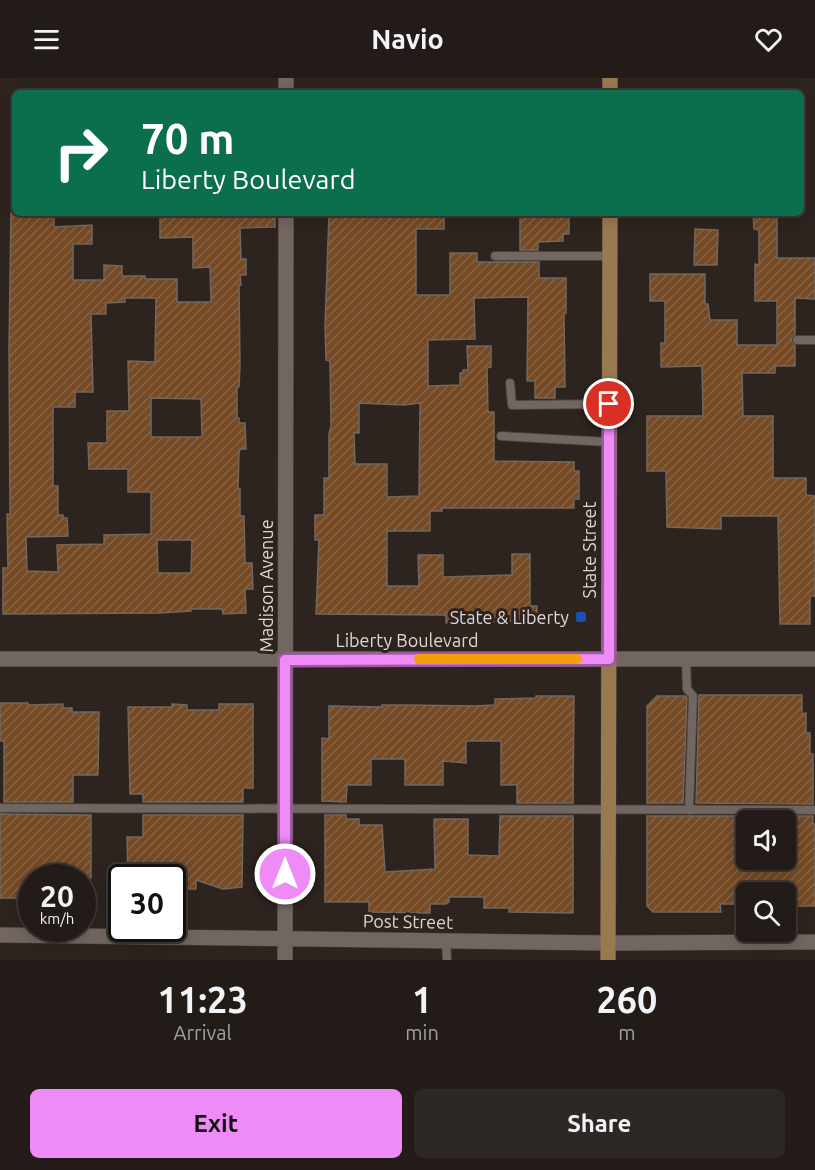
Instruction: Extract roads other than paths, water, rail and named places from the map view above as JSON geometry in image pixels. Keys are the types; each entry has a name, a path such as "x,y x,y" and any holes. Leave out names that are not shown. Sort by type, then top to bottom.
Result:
{"main road":[{"name":"State Street","path":"608,960 610,216"}],"street":[{"name":"Madison Avenue","path":"285,960 286,216"},
{"name":"Liberty Boulevard","path":"0,659 815,659"},
{"name":"Post Street","path":"0,935 608,943 815,942"}],"lane":[{"path":"495,256 609,256"},
{"path":"797,340 815,340"},
{"path":"510,383 512,405 609,404"},
{"path":"501,436 609,442"},
{"path":"686,659 687,689 693,696 690,810"},
{"path":"0,808 815,810"},
{"path":"446,941 447,960"}],"place":[{"name":"State & Liberty","path":"581,617"}]}
